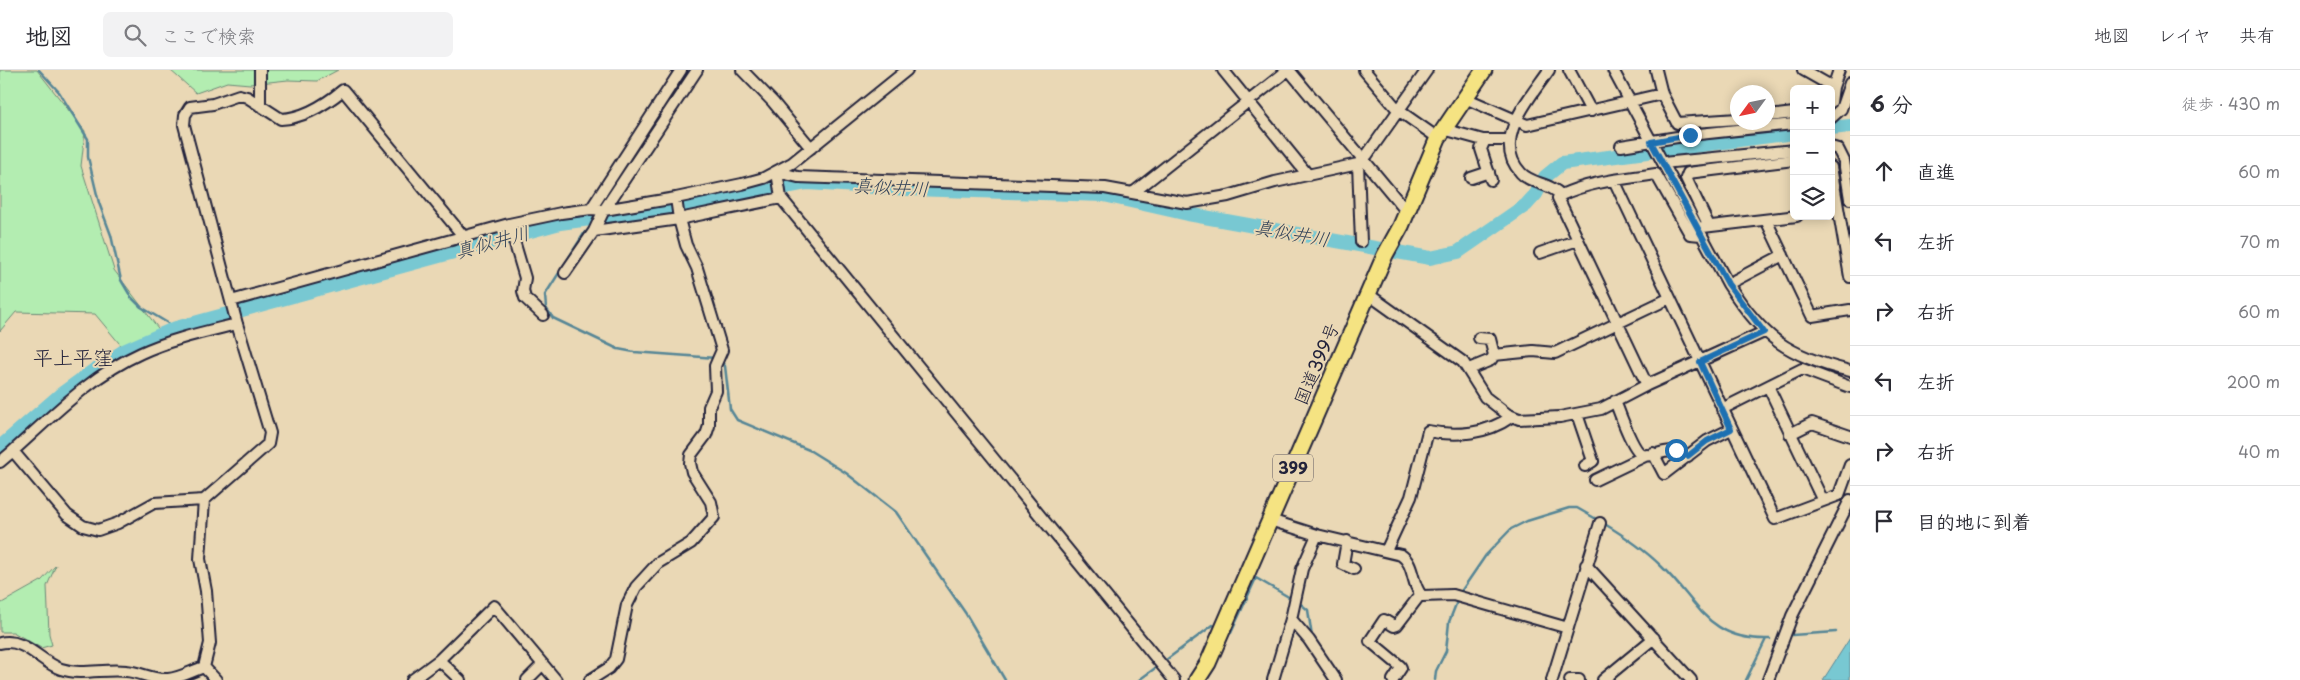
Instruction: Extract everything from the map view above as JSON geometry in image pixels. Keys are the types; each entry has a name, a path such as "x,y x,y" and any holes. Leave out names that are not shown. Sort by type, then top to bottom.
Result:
{"highway":[{"name":"国道399号","path":"1197,680 1208,662 1385,255 1404,219 1441,133 1484,70"}],"street":[{"path":"260,70 260,106"},
{"path":"592,209 680,70"},
{"path":"565,274 595,229 603,211 697,70"},
{"path":"742,70 773,102 811,148"},
{"path":"232,303 464,237 510,226 592,209 603,211 676,199 778,174 907,70"},
{"path":"1224,70 1308,175"},
{"path":"1134,192 1250,103 1289,70 1404,219"},
{"path":"1364,70 1398,110 1441,133 1485,140 1510,140"},
{"path":"1361,242 1360,162 1427,70"},
{"path":"1549,70 1516,120 1510,140 1513,159 1518,169 1525,176 1546,185 1561,195"},
{"path":"1569,70 1591,111"},
{"path":"1613,70 1728,284 1764,332 1786,348 1818,363 1850,371"},
{"path":"1656,70 1662,94 1674,118 1681,124 1730,120"},
{"path":"1803,70 1829,85"},
{"path":"1834,85 1839,70"},
{"path":"1835,114 1841,109 1850,83"},
{"path":"13,451 67,515 83,526 98,530 118,523 154,502 204,500 268,444 270,433 237,322 184,125 185,115 190,107 213,104 239,95 247,97 281,119 288,119 324,105 343,90 464,237"},
{"path":"1465,98 1527,125 1662,94"},
{"path":"1775,115 1790,113"},
{"path":"1621,146 1652,143 1690,135 1790,124"},
{"path":"1471,178 1490,176 1481,149 1485,140"},
{"path":"1835,148 1838,149 1844,161 1850,199"},
{"path":"1663,163 1790,150"},
{"path":"1709,226 1686,178 1688,173 1790,160"},
{"path":"778,174 798,177 1105,188 1187,203 1201,202 1360,162"},
{"path":"778,174 781,196 1174,680"},
{"path":"1647,385 1558,198 1583,186 1656,174 1690,234 1699,232 1709,226 1790,217"},
{"path":"1614,180 1775,518 1839,496 1850,465"},
{"path":"595,229 679,217 781,196"},
{"path":"590,680 609,668 616,660 627,605 636,587 658,563 691,542 714,517 711,502 692,472 690,463 691,455 706,434 709,407 716,391 719,358 722,350 697,268 686,245 676,199"},
{"path":"1835,216 1850,277"},
{"path":"1766,220 1812,316 1850,310"},
{"path":"510,226 525,278 523,291 525,298 543,315"},
{"path":"1540,253 1578,240"},
{"path":"1728,284 1783,255"},
{"path":"1368,294 1455,356 1469,369 1485,397 1511,417 1534,420 1601,410 1614,400 1764,332"},
{"path":"1494,355 1534,351 1555,353 1670,298"},
{"path":"0,462 70,400 108,370 159,345 237,322"},
{"path":"1485,335 1494,355"},
{"path":"1469,369 1491,360 1494,355"},
{"path":"1722,409 1802,369 1850,387"},
{"path":"1768,386 1823,501"},
{"path":"1614,400 1632,442 1640,453 1650,454 1664,474 1707,441 1731,429"},
{"path":"1578,414 1593,461 1585,466"},
{"path":"1386,551 1411,497 1428,431 1456,435 1466,434 1494,426 1511,417"},
{"path":"1790,434 1812,423 1850,436"},
{"path":"1595,480 1650,454 1671,450 1688,456"},
{"path":"204,500 200,559 206,591 210,643 204,666"},
{"path":"1768,680 1792,616 1850,500"},
{"path":"1270,520 1316,535 1348,541 1406,558 1420,595"},
{"path":"1552,680 1600,523"},
{"path":"1273,680 1291,619 1302,569 1316,535"},
{"path":"1348,541 1343,564 1354,569"},
{"path":"1586,565 1691,680"},
{"path":"1420,595 1428,597 1457,596 1568,628"},
{"path":"1393,680 1401,669 1400,666 1370,641 1384,620 1394,626 1397,625 1420,595"},
{"path":"412,680 439,660 494,606 556,680"},
{"path":"1291,619 1309,640 1336,680"},
{"path":"1603,680 1654,638"},
{"path":"0,643 12,641 21,644 49,664 63,670 125,670 155,679 167,680 204,666"},
{"path":"439,660 460,680"},
{"path":"527,680 542,665"},
{"path":"204,666 216,680"},
{"path":"1570,680 1579,680"}],"green space":[{"path":"0,70 37,70 85,131 81,166 114,270 161,332 124,349 95,314 16,312 0,331"},
{"path":"170,70 338,70 317,81 288,80 250,84 227,82 196,93"},
{"path":"56,565 47,586 49,634 52,645 41,648 13,632 0,632 0,604 41,581"}],"water":[{"path":"1850,638 1850,680 1823,680"}],"waterway":[{"path":"39,70 59,92 88,139 88,157 99,203 111,235 121,280 131,297 141,307 176,328"},
{"path":"650,132 690,70"},
{"name":"真似井川","path":"1835,128 1850,126"},
{"name":"真似井川","path":"0,447 60,395 93,371 124,351 176,328 560,223 696,205 807,183 910,189 1104,195 1188,214 1430,258 1458,252 1526,205 1536,194 1545,177 1562,163 1790,134"},
{"path":"585,232 545,295 546,308 553,318 618,349 634,352 716,358"},
{"path":"721,361 725,366 730,409 737,420 809,450 846,473 896,512 966,614 1005,680"},
{"path":"1460,593 1486,555 1511,529 1527,521 1569,508 1577,508 1598,520"},
{"path":"1603,523 1618,532 1654,560 1706,617 1718,626 1732,634 1749,638 1770,639"},
{"path":"1229,632 1231,633 1256,578 1292,599"},
{"path":"1435,680 1436,671 1446,651 1449,622 1458,599"},
{"path":"1297,601 1308,610 1312,637"},
{"path":"1162,663 1213,625 1217,627"},
{"path":"1792,635 1836,632"},
{"path":"1746,680 1766,639"},
{"path":"1139,680 1158,666"}],"district":[{"name":"平上平窪","path":"73,358"}],"route":[{"path":"1676,450 1688,456 1707,441 1731,429 1700,362 1764,332 1749,315 1728,284 1651,142 1690,135"}]}
